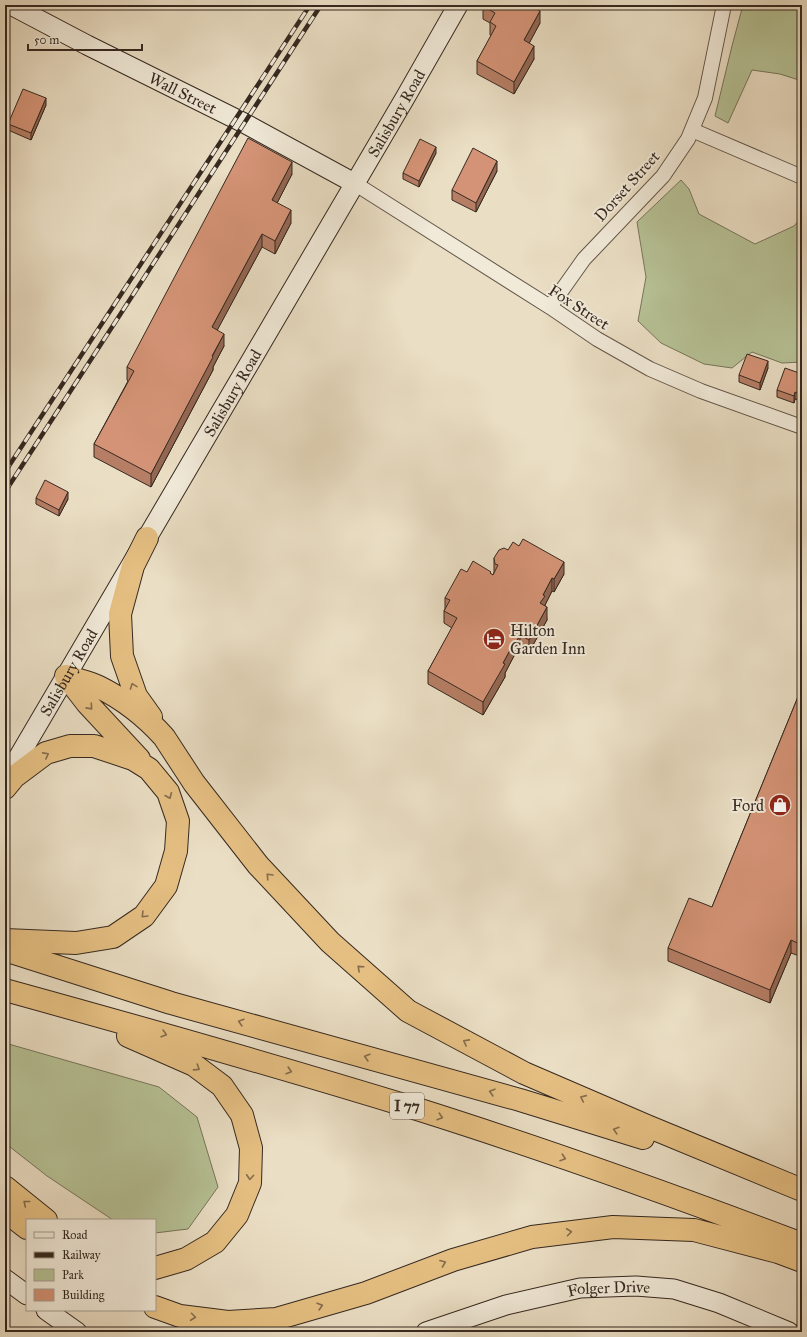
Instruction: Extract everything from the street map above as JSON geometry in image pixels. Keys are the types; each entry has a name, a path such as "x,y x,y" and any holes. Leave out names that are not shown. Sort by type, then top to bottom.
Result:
{"highway":[{"path":"147,538 134,566 120,614 122,656 136,696 159,732"},
{"path":"66,676 99,687 131,707 159,732 164,737 194,783 258,866 330,942 408,1011 524,1072 647,1126 774,1178"},
{"path":"5,940 76,943 114,937 144,916 166,886 176,851 178,821 168,792 149,769 87,704 66,676"},
{"path":"5,788 14,777 46,753 70,746 94,746 133,759 149,769"},
{"name":"I 77","path":"5,950 171,1003 520,1100 774,1178 802,1190"},
{"path":"5,990 100,1023 194,1065 222,1086 242,1115 251,1148 250,1183 237,1215 215,1242 186,1259 156,1268"},
{"name":"I 77","path":"5,990 195,1043 418,1110 638,1183 802,1244"},
{"path":"5,1187 45,1219"},
{"path":"5,1211 26,1227"},
{"path":"156,1307 180,1316 228,1322 276,1319 366,1293 453,1260 532,1237 613,1227 694,1230 778,1252 802,1261"}],"street":[{"name":"Wall Street","path":"11,5 87,45 244,123 354,183"},
{"name":"Salisbury Road","path":"5,780 458,5"},
{"name":"Dorset Street","path":"550,307 584,259 663,176 688,139 705,98 724,5"},
{"path":"692,130 802,178"},
{"name":"Fox Street","path":"354,183 550,307 597,339 650,369 701,390 802,427"},
{"path":"5,1279 26,1295"},
{"name":"Folger Drive","path":"426,1332 506,1305 580,1288 636,1286 674,1289 712,1300 789,1332"},
{"path":"47,1311 77,1332"}],"green space":[{"path":"743,5 802,5 802,81 780,74 752,70 728,123 715,116"},
{"path":"681,180 689,189 699,214 755,244 794,226 802,217 802,362 782,363 752,352 732,368 704,364 661,343 638,321 646,277 637,222"},
{"path":"5,1043 159,1087 197,1117 218,1187 188,1229 156,1233 156,1219 112,1219 47,1176 5,1143"}],"building":[{"path":"529,5 540,11 524,40 534,46 514,82 477,61 496,26 490,22 495,13 483,6"},
{"path":"23,89 46,98 31,133 8,124"},
{"path":"248,138 292,162 272,200 291,210 275,241 262,234 212,327 224,334 151,474 94,444 134,371 127,367"},
{"path":"420,139 436,147 419,181 403,173"},
{"path":"473,148 497,161 476,203 452,190"},
{"path":"747,354 768,361 760,383 739,375"},
{"path":"785,368 802,374 802,395 795,392 794,396 777,390"},
{"path":"45,480 68,492 59,510 36,498"},
{"name":"Hilton Garden Inn","path":"523,539 564,562 554,579 552,578 543,595 545,596 540,603 547,607 529,640 520,635 516,642 515,641 503,663 505,664 483,702 428,671 457,618 444,611 450,600 445,598 461,569 467,572 473,561 491,572 490,573 493,575 498,565 495,564 494,558 499,550 504,548 508,550 513,542 519,546"},
{"name":"Ford","path":"802,687 802,945 791,940 770,990 668,948 689,898 712,907"}],"railway":[{"path":"5,472 310,5"},
{"path":"5,492 321,5"}],"place":[{"name":"Hilton Garden Inn","path":"494,639"},
{"name":"Ford","path":"780,805"}]}
